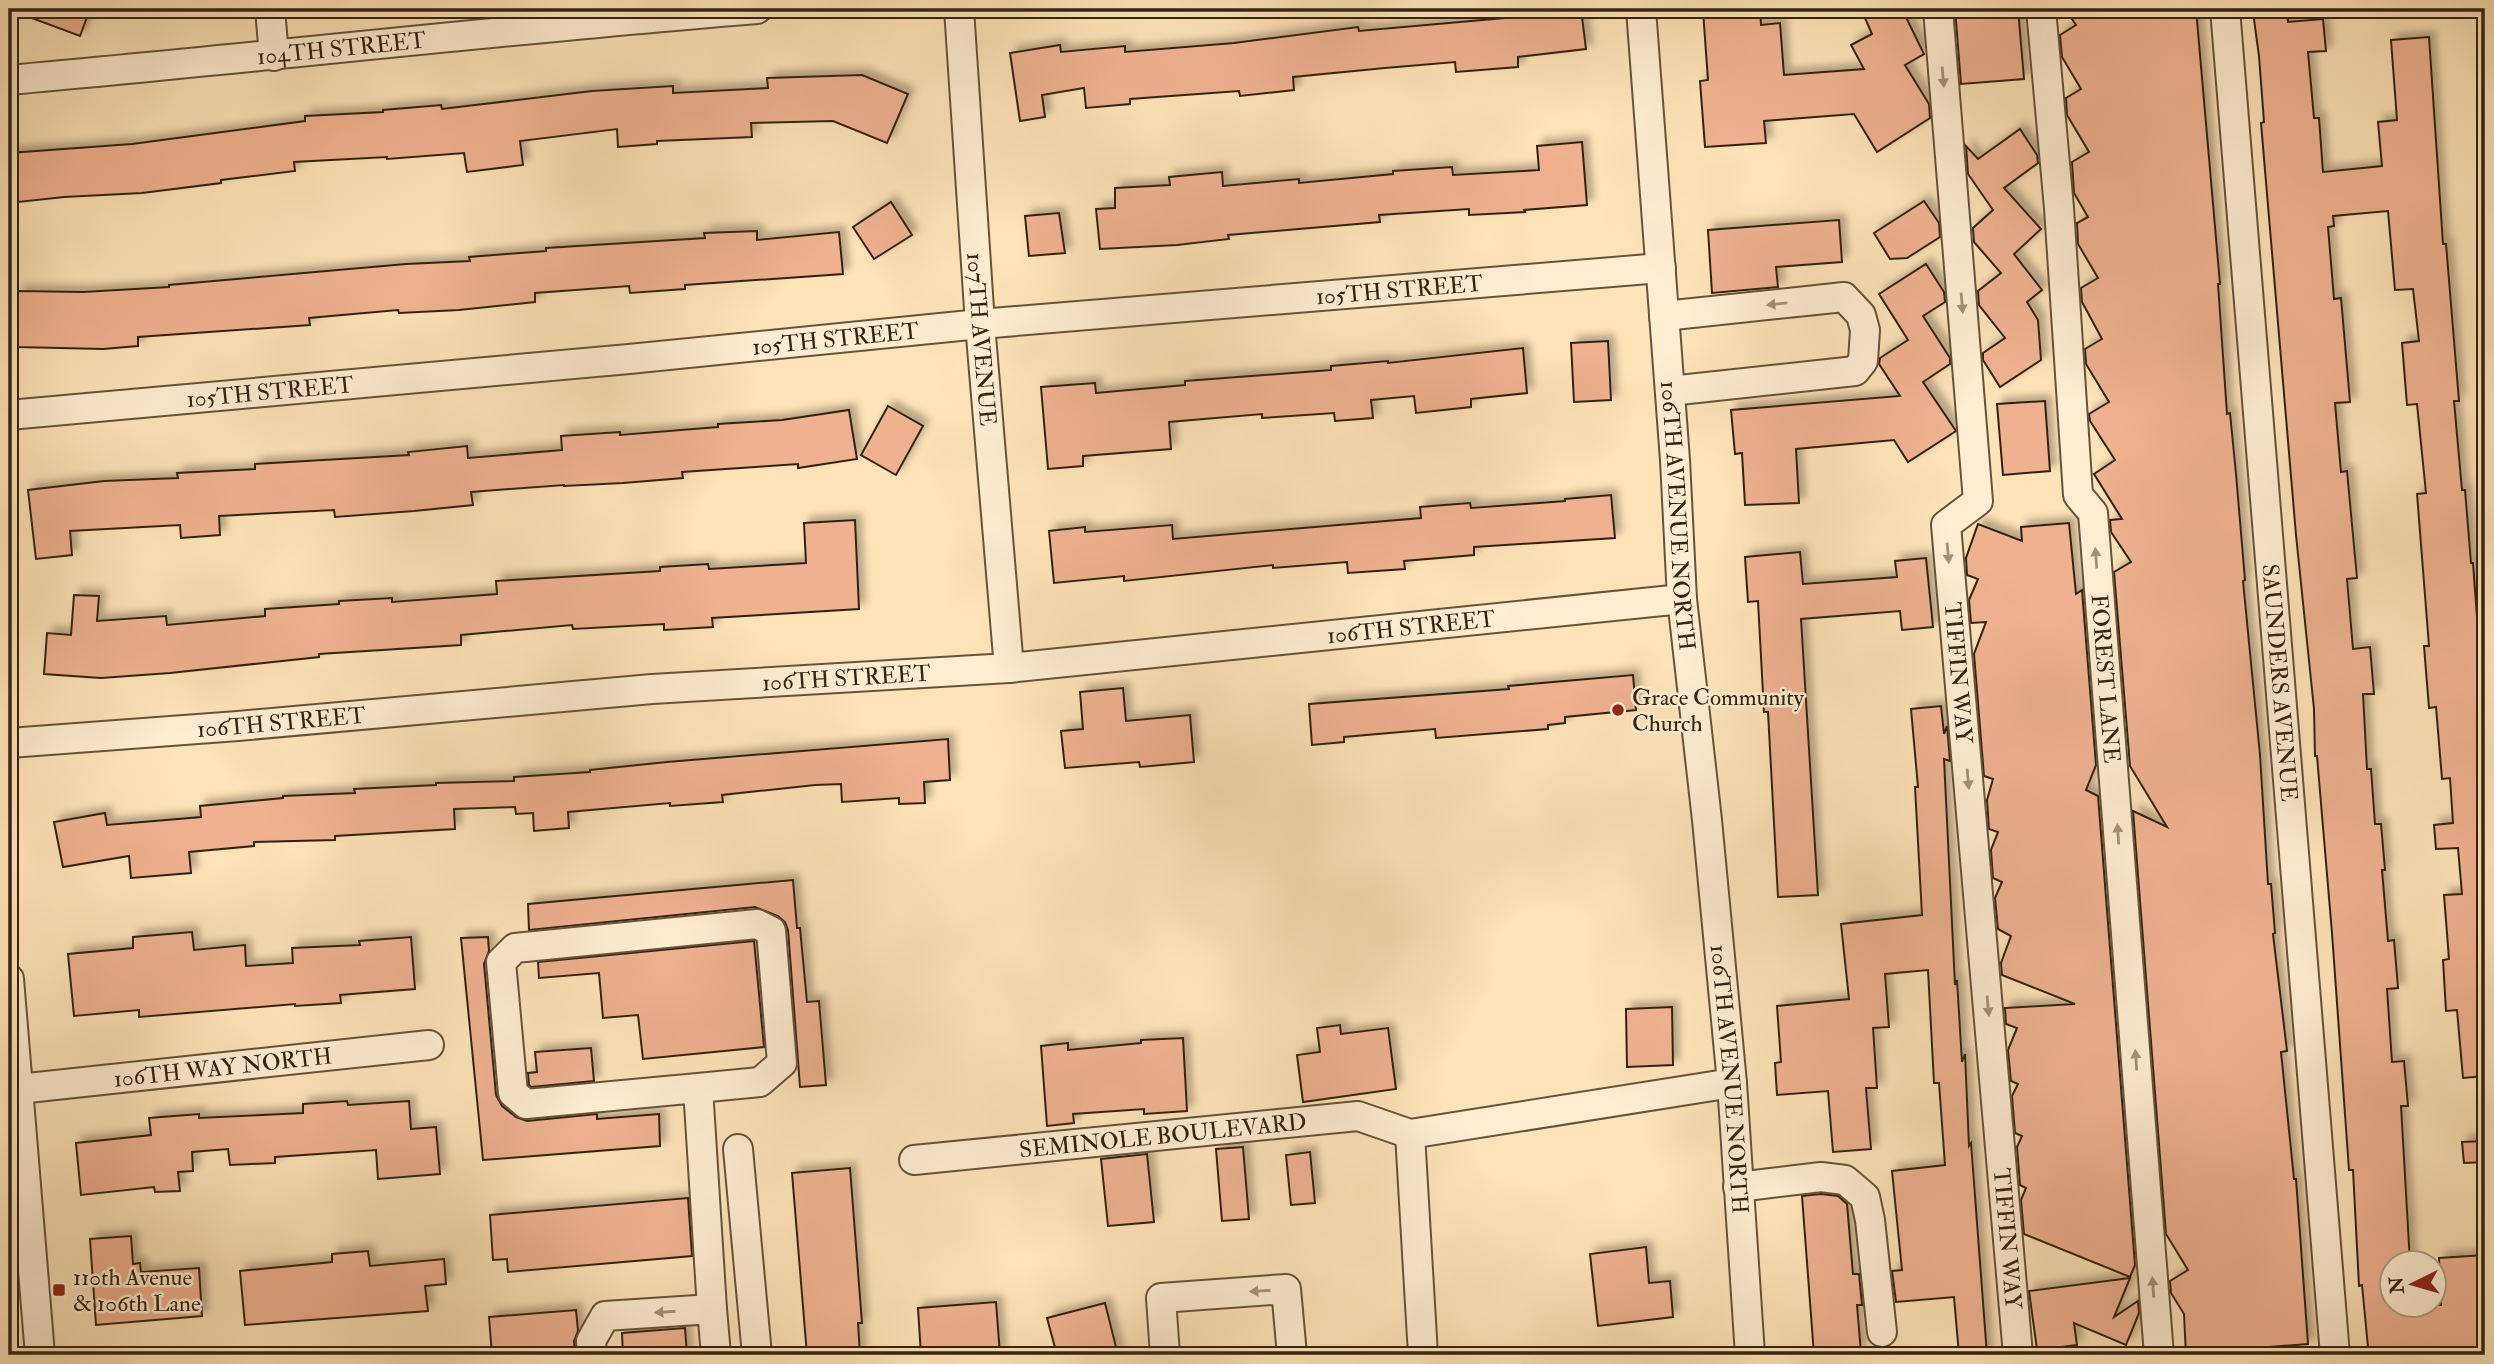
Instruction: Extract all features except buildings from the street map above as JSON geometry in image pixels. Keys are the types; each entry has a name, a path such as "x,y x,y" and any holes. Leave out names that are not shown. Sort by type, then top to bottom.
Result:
{"street":[{"path":"270,9 274,56"},
{"name":"104TH STREET","path":"9,80 274,56 609,15 757,9"},
{"name":"107TH AVENUE","path":"959,9 980,324 1009,668"},
{"name":"106TH AVENUE NORTH","path":"1641,9 1670,391 1682,599 1706,806 1732,1083 1749,1355"},
{"name":"TIFFIN WAY","path":"1938,9 1978,501 1946,525 2018,1355"},
{"name":"FOREST LANE","path":"2041,9 2059,208 2078,495 2093,513 2158,1355"},
{"name":"SAUNDERS AVENUE","path":"2225,9 2335,1355"},
{"name":"105TH STREET","path":"9,415 980,324 1661,268"},
{"path":"1664,316 1844,297 1861,315 1865,330 1863,361 1856,370 1670,391"},
{"name":"106TH STREET","path":"9,743 238,726 652,689 1009,668 1682,599"},
{"path":"757,924 771,931 782,1063 760,1082 698,1088 526,1104 513,1093 501,962 515,948 757,924"},
{"path":"9,979 13,1090 40,1355"},
{"name":"106TH WAY NORTH","path":"13,1090 429,1045"},
{"name":"SEMINOLE BOULEVARD","path":"914,1160 1358,1116 1410,1134 1732,1083"},
{"path":"698,1088 716,1355"},
{"path":"1410,1134 1423,1355"},
{"path":"738,1149 757,1355"},
{"path":"1738,1187 1821,1177 1845,1180 1865,1197 1882,1332"},
{"path":"1165,1355 1161,1298 1286,1289 1292,1355"},
{"path":"592,1355 591,1341 605,1316 712,1310"}],"place":[{"name":"Grace Community Church","path":"1618,710"},
{"name":"110th Avenue & 106th Lane","path":"59,1290"}]}
